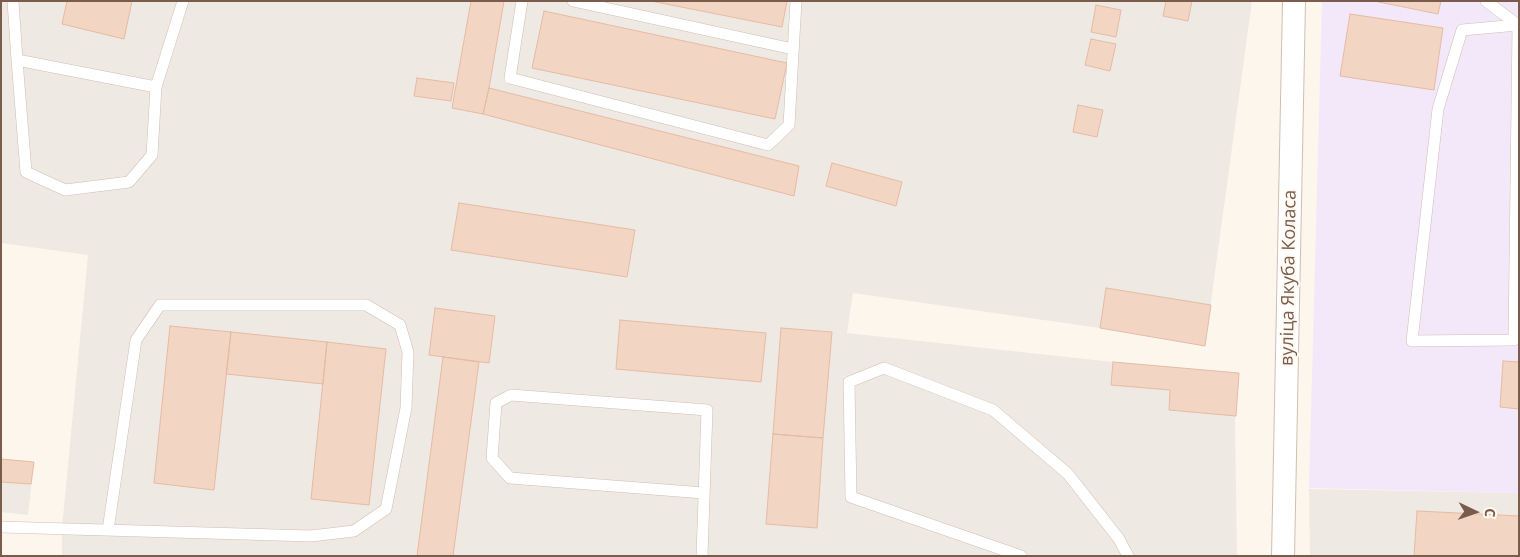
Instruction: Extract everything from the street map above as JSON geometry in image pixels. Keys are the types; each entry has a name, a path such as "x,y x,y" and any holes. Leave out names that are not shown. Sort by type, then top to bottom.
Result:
{"street":[{"name":"вуліца Якуба Коласа","path":"1284,556 1294,1"}],"lane":[{"path":"13,1 26,172 65,190 129,182 152,155 156,87 182,1"},
{"path":"522,1 510,78 768,145 789,125 796,1"},
{"path":"573,1 793,49"},
{"path":"1486,1 1518,25"},
{"path":"1518,25 1514,340 1412,341 1438,109 1462,30 1518,25"},
{"path":"18,60 156,87"},
{"path":"1,527 311,536 354,531 386,510 406,408 408,352 400,325 366,305 160,305 136,340 108,530"},
{"path":"1021,556 852,497 849,382 884,368 993,410 1068,474 1119,539 1128,556"},
{"path":"702,556 707,410 511,395 496,403 492,458 510,478 704,493"}],"shaded area":[{"path":"1,1 1252,1 1205,346 1100,328 853,293 847,333 1113,362 1239,373 1235,420 1237,556 62,556 62,528 88,255 1,243"},
{"path":"1322,1 1519,1 1519,493 1309,488"},
{"path":"1,459 34,462 28,515 1,512"},
{"path":"1309,489 1519,493 1519,556 1310,556"}],"building":[{"path":"67,1 132,1 124,39 62,24"},
{"path":"471,1 504,1 483,114 452,108"},
{"path":"651,1 787,1 782,27"},
{"path":"1166,1 1192,1 1188,21 1163,16"},
{"path":"1374,1 1441,1 1438,14"},
{"path":"1096,5 1121,10 1116,37 1091,32"},
{"path":"544,11 787,63 775,119 532,68"},
{"path":"1350,14 1443,28 1434,90 1340,76"},
{"path":"1091,39 1116,44 1110,71 1085,65"},
{"path":"417,78 454,83 451,101 414,96"},
{"path":"489,88 799,166 794,196 483,114"},
{"path":"1078,105 1103,110 1097,137 1073,132"},
{"path":"832,163 902,182 896,206 826,186"},
{"path":"459,203 635,230 627,277 451,250"},
{"path":"1106,288 1211,305 1205,346 1100,328"},
{"path":"435,308 495,316 489,363 429,355"},
{"path":"620,320 766,333 761,382 616,369"},
{"path":"170,326 231,332 214,490 154,483"},
{"path":"781,328 832,332 823,438 773,434"},
{"path":"231,332 327,342 323,384 226,374"},
{"path":"327,342 386,349 369,505 311,499"},
{"path":"443,357 479,362 453,556 417,556"},
{"path":"1503,361 1519,362 1519,409 1500,407"},
{"path":"1113,362 1239,373 1236,416 1169,410 1170,390 1111,385"},
{"path":"773,434 823,438 817,528 766,524"},
{"path":"1,459 34,462 31,484 1,482"},
{"path":"1417,511 1519,516 1519,556 1414,556"}]}
